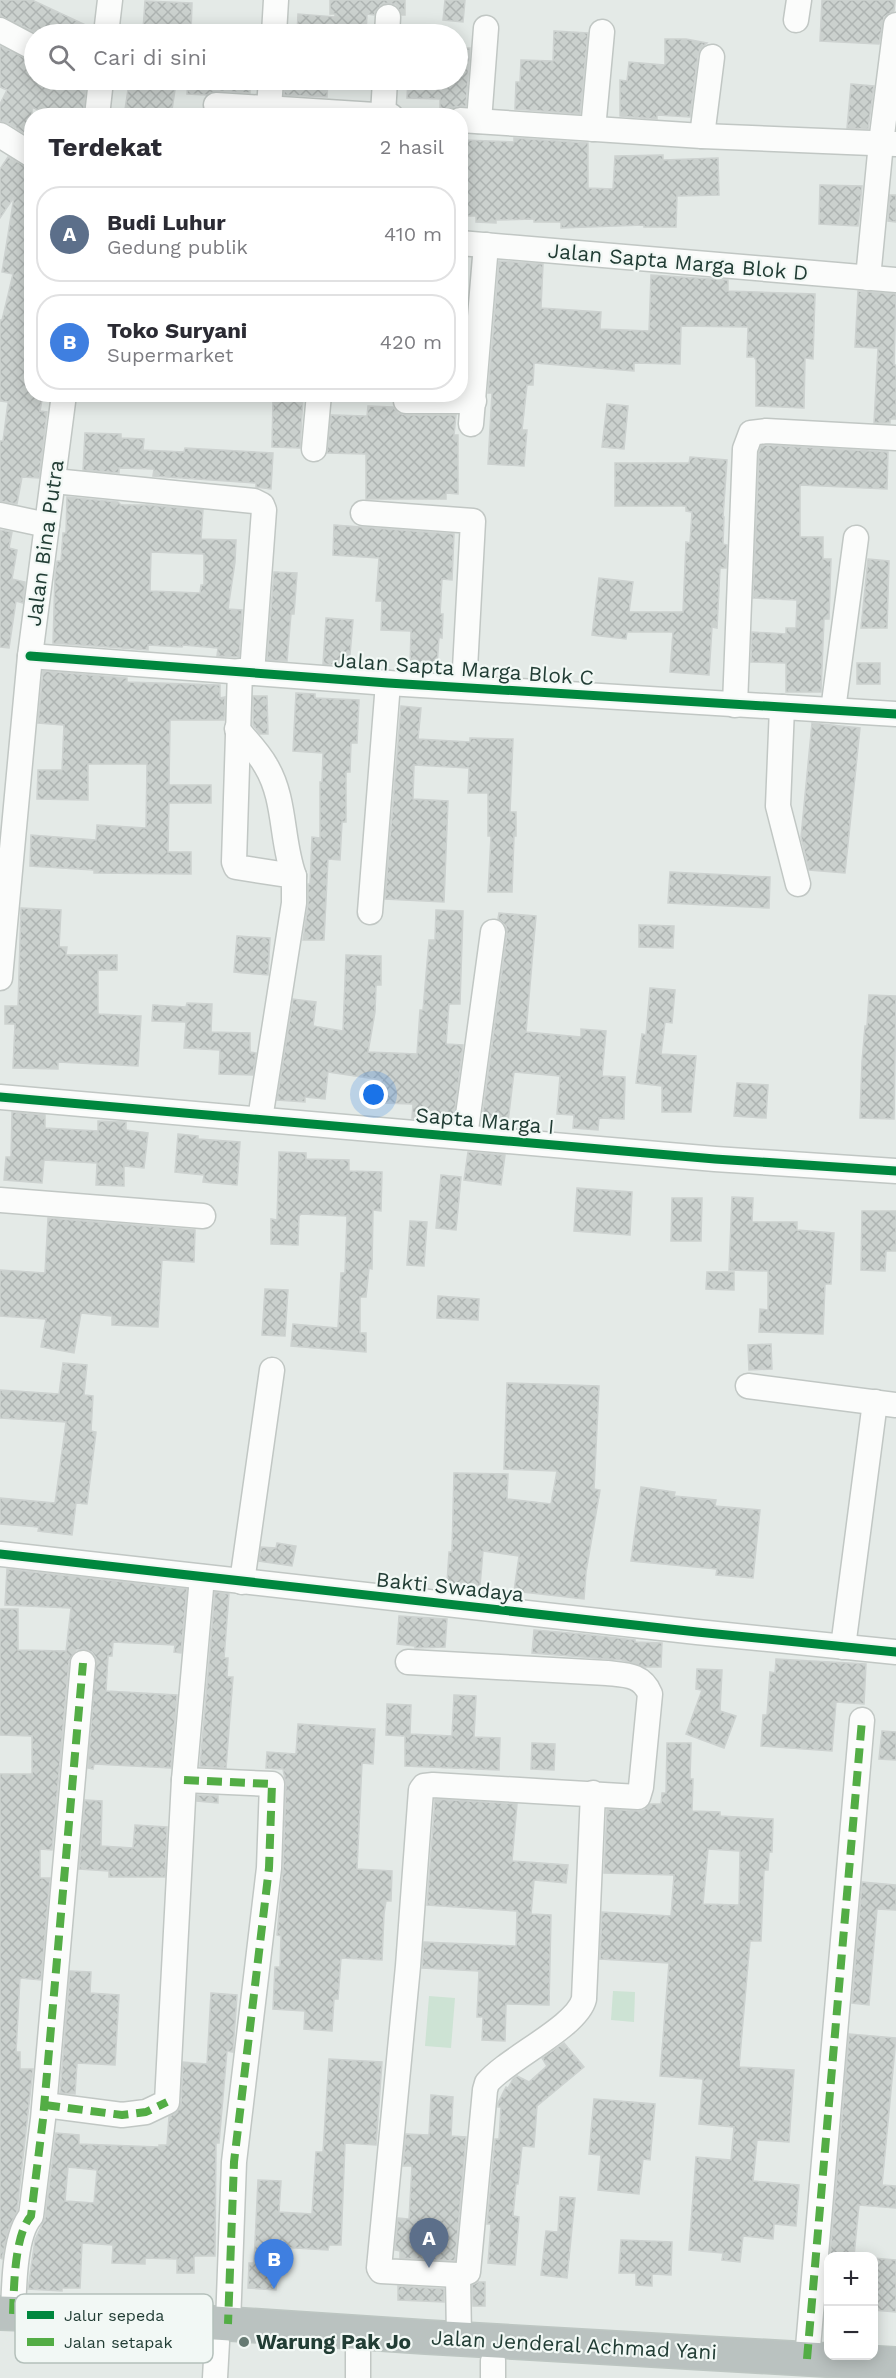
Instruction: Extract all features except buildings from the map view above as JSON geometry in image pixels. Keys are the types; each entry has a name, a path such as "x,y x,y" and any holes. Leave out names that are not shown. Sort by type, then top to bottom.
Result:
{"highway":[{"name":"Jalan Jenderal Achmad Yani","path":"213,2331 358,2365 748,2378"},
{"name":"Jalan Jenderal Achmad Yani","path":"222,2333 459,2338 896,2364"}],"street":[{"path":"107,24 110,0"},
{"path":"275,24 276,0"},
{"path":"868,278 888,144 896,25"},
{"path":"486,28 470,121 702,136 888,144"},
{"path":"0,30 24,43"},
{"path":"593,129 602,32"},
{"path":"702,136 712,57"},
{"path":"97,108 98,90"},
{"path":"269,107 270,90"},
{"path":"383,108 384,90"},
{"path":"216,105 283,108"},
{"path":"0,135 24,150"},
{"name":"Jalan Sapta Marga Blok D","path":"468,244 896,280"},
{"path":"412,402 472,413 486,245"},
{"name":"Jalan Bina Putra","path":"0,978 6,862 63,402"},
{"path":"314,449 318,402"},
{"path":"735,705 745,449 751,433 766,431 896,438"},
{"path":"54,481 254,501 262,505 264,510 246,672 237,729 236,867 294,876"},
{"path":"363,513 473,521 464,687"},
{"path":"0,515 47,525"},
{"path":"832,710 856,538"},
{"name":"Jalan Sapta Marga Blok C","path":"30,656 388,683 896,714"},
{"path":"370,912 388,683"},
{"path":"782,707 778,806 798,884"},
{"path":"237,729 267,767 281,812 289,862 294,876 294,903 260,1119"},
{"path":"465,1137 493,932"},
{"name":"Sapta Marga I","path":"0,1097 715,1160 896,1171"},
{"path":"0,1200 203,1216"},
{"path":"242,1582 272,1370"},
{"path":"748,1386 885,1404 843,1647"},
{"name":"Bakti Swadaya","path":"0,1554 896,1652"},
{"path":"45,2105 122,2115 146,2112 166,2102 184,1780 202,1577"},
{"path":"408,1662 607,1672 635,1677 645,1682 650,1694 638,1797 593,1793 433,1785 424,1786 421,1790 409,1955 379,2268 381,2271 458,2275 468,2272 484,2090 488,2083 566,2022 583,2004 593,1793"},
{"path":"4,2320 26,2222 31,2216 45,2105 83,1663"},
{"path":"807,2359 861,1720"},
{"path":"184,1780 272,1784 268,1868 234,2162 222,2333 215,2378"},
{"path":"458,2275 459,2338"}],"green space":[{"path":"613,1991 635,1992 634,2022 611,2020"},
{"path":"429,1996 455,1998 451,2048 425,2046"}],"marked path":[{"path":"13,2314 18,2249 25,2225 31,2216 43,2119 83,1663"},
{"path":"807,2359 862,1720"},
{"path":"184,1780 272,1784 269,1868 234,2162 228,2324"},
{"path":"45,2105 122,2115 146,2112 167,2102"}],"cycle path":[{"path":"30,656 388,683 896,714"},
{"path":"0,1097 715,1159 896,1171"},
{"path":"0,1554 896,1652"}],"place":[{"name":"Budi Luhur","path":"429,2268"},
{"name":"Toko Suryani","path":"274,2289"},
{"name":"Warung Pak Jo","path":"244,2342"}]}
